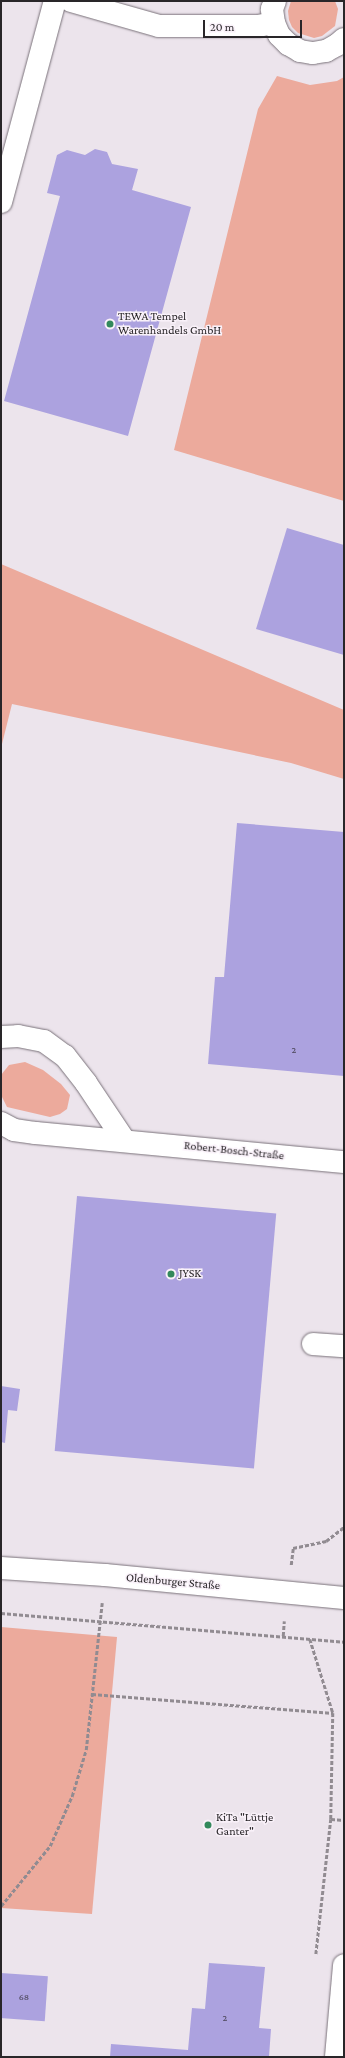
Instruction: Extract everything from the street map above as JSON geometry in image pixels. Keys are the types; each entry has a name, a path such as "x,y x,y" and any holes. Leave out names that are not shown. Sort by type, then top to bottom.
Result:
{"street":[{"path":"1,202 55,1"},
{"path":"71,1 159,26 258,26 274,23"},
{"path":"275,1 272,9 274,23 279,35 288,44 300,51 313,53 326,51 344,39"},
{"path":"1,1036 18,1036 44,1041 65,1056 86,1083 124,1140"},
{"name":"Robert-Bosch-Straße","path":"1,1123 14,1130 344,1162"},
{"path":"313,1344 344,1346"},
{"name":"Oldenburger Straße","path":"1,1568 105,1575 344,1598"},
{"path":"336,2057 343,1971"}],"path":[{"path":"1,1906 50,1846 72,1796 86,1750 105,1575"},
{"path":"1,1613 344,1642"},
{"path":"310,1639 333,1713 331,1819 315,1961 343,1971"},
{"path":"92,1694 333,1713"},
{"path":"331,1819 344,1820"}],"shaded area":[{"path":"291,1 335,1 338,9 335,26 322,36 314,38 298,33 292,27 289,20 288,11"},
{"path":"277,76 310,85 337,81 344,77 344,501 174,450 258,109"},
{"path":"1,564 344,710 344,779 291,763 12,704 1,748"},
{"path":"25,1062 43,1070 61,1084 70,1095 67,1109 60,1114 50,1117 7,1107 1,1095 1,1075 9,1065"},
{"path":"1,1627 117,1637 92,1914 1,1908"}],"building":[{"path":"95,149 107,152 112,164 138,169 132,190 191,207 128,436 4,401 60,196 47,193 57,155 67,150 85,155"},
{"path":"287,528 344,545 344,655 256,629"},
{"path":"237,823 344,832 344,1076 208,1064 215,977 224,977"},
{"name":"JYSK","path":"77,1196 276,1213 254,1468 55,1451"},
{"path":"1,1386 20,1389 17,1411 8,1410 5,1443 1,1442"},
{"path":"209,1963 265,1967 259,2028 271,2029 269,2057 110,2057 111,2044 188,2050 192,2008 205,2009"},
{"path":"1,1973 48,1976 45,2021 1,2018"}],"place":[{"name":"TEWA Tempel Warenhandels GmbH","path":"110,324"},
{"name":"JYSK","path":"171,1274"},
{"name":"KiTa \"Lüttje Ganter\"","path":"208,1825"}]}
